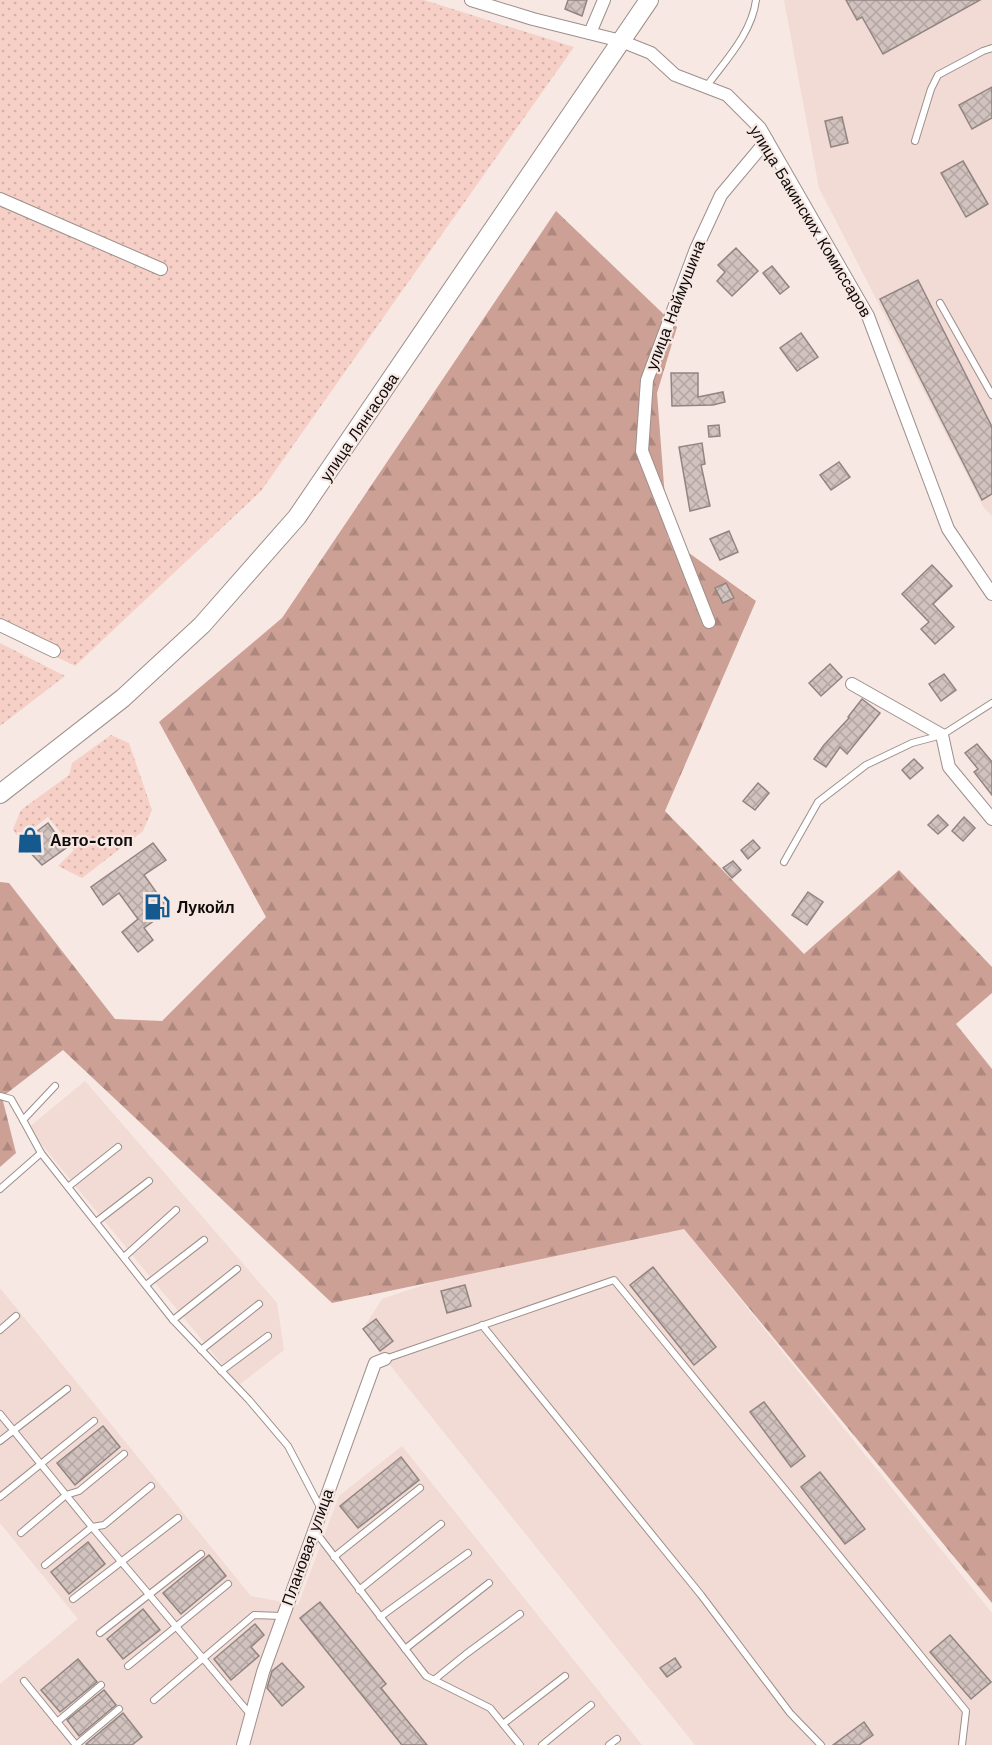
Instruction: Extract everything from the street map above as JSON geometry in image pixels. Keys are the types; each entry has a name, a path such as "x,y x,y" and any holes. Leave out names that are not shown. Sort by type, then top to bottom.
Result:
{"main road":[{"name":"улица Лянгасова","path":"0,794 123,698 193,633 297,518 649,0"}],"street":[{"name":"улица Бакинских Комиссаров","path":"471,0 533,20 621,41 651,53 675,75 727,95 760,128 868,316 948,529 992,594"},
{"path":"590,33 604,0"},
{"name":"улица Наймушина","path":"709,622 642,451 647,380 696,249 721,195 767,140"},
{"path":"0,199 161,269"},
{"path":"0,625 54,651"},
{"path":"852,684 942,735 949,767 992,819"},
{"name":"Плановая улица","path":"244,1744 262,1672 313,1530 375,1363 385,1359"}],"lane":[{"path":"706,87 744,34 756,0"},
{"path":"915,141 931,88 938,75 992,48"},
{"path":"940,303 992,395"},
{"path":"784,862 818,802 866,765 912,744 942,735 992,703"},
{"path":"23,1120 56,1086"},
{"path":"0,1096 11,1099 41,1153 173,1320 249,1400 288,1446 322,1509"},
{"path":"68,1187 118,1147"},
{"path":"0,1189 41,1153"},
{"path":"96,1222 149,1181"},
{"path":"124,1257 176,1210"},
{"path":"146,1285 204,1240"},
{"path":"173,1320 237,1269"},
{"path":"385,1359 614,1280 966,1711 962,1745"},
{"path":"201,1350 259,1304"},
{"path":"0,1330 16,1316"},
{"path":"482,1325 701,1595 790,1713 821,1745"},
{"path":"221,1371 268,1336"},
{"path":"0,1441 67,1389"},
{"path":"0,1414 250,1714"},
{"path":"0,1497 94,1421"},
{"path":"21,1533 66,1495 79,1491 124,1454"},
{"path":"45,1565 92,1527 104,1525 151,1486"},
{"path":"333,1557 420,1488"},
{"path":"73,1599 178,1518"},
{"path":"360,1590 441,1524"},
{"path":"313,1530 426,1676 490,1708 520,1745"},
{"path":"380,1617 468,1553"},
{"path":"100,1633 201,1554"},
{"path":"128,1666 228,1584"},
{"path":"405,1649 489,1584"},
{"path":"434,1680 520,1614"},
{"path":"154,1700 254,1615 282,1616"},
{"path":"503,1724 565,1676"},
{"path":"24,1681 76,1745 119,1709"},
{"path":"57,1722 101,1685"},
{"path":"542,1745 591,1705"},
{"path":"609,1745 617,1739"}],"shaded area":[{"path":"0,0 424,0 574,47 261,491 75,666 0,629"},
{"path":"784,0 992,0 992,516 984,508 819,188"},
{"path":"0,643 65,676 0,726"},
{"path":"111,735 129,743 152,810 143,831 82,878 58,866 74,850 48,817 19,839 13,829 21,810 69,775 72,763"},
{"path":"85,1081 277,1303 284,1350 239,1385 28,1128"},
{"path":"599,1226 684,1229 992,1613 992,1745 695,1745 363,1329 382,1299"},
{"path":"0,1288 251,1596 298,1605 339,1496 402,1446 642,1745 0,1745 0,1684 78,1619 0,1523"}],"green space":[{"path":"556,211 677,327 657,393 668,538 756,601 665,811 804,954 899,870 992,967 992,993 956,1024 992,1069 992,1603 684,1229 332,1303 63,1050 2,1097 16,1153 0,1167 0,882 9,883 115,1019 162,1021 266,917 159,722 282,618"}],"building":[{"path":"568,0 587,0 582,16 565,9"},
{"path":"846,0 980,0 883,54 862,17 857,20"},
{"path":"992,87 992,118 972,129 959,105"},
{"path":"842,117 848,143 831,147 825,121"},
{"path":"963,161 988,204 966,217 941,173"},
{"path":"736,248 758,271 732,296 717,281 725,272 718,265"},
{"path":"772,266 789,287 780,294 763,273"},
{"path":"918,280 992,427 992,494 982,500 880,299"},
{"path":"801,333 818,357 797,371 780,348"},
{"path":"671,373 698,373 698,397 723,392 725,402 713,405 672,406"},
{"path":"719,425 720,436 709,437 708,426"},
{"path":"702,443 705,464 701,465 710,506 690,511 679,447"},
{"path":"839,462 850,477 831,490 820,475"},
{"path":"729,531 738,552 720,560 710,539"},
{"path":"932,565 952,586 933,604 954,627 935,644 921,629 929,622 902,594"},
{"path":"726,583 734,598 723,603 715,588"},
{"path":"830,664 842,677 821,696 809,683"},
{"path":"944,674 956,690 941,701 929,684"},
{"path":"862,699 880,713 847,754 840,747 826,767 814,759"},
{"path":"977,744 992,762 992,795 974,772 978,769 965,753"},
{"path":"914,759 923,768 910,779 902,770"},
{"path":"758,783 769,793 755,810 743,801"},
{"path":"938,815 948,825 938,834 928,825"},
{"path":"964,817 975,828 963,841 952,831"},
{"path":"48,823 66,848 42,865 21,843"},
{"path":"753,840 760,848 748,859 741,850"},
{"path":"153,843 166,860 144,875 169,910 144,928 153,940 138,952 122,932 138,919 119,893 103,905 91,887"},
{"path":"733,861 741,870 732,878 723,868"},
{"path":"808,892 823,902 807,925 792,915"},
{"path":"653,1267 716,1347 694,1365 630,1285"},
{"path":"465,1285 471,1306 447,1313 441,1291"},
{"path":"376,1319 393,1341 380,1351 363,1329"},
{"path":"764,1402 805,1456 791,1467 750,1412"},
{"path":"103,1426 120,1447 75,1485 57,1463"},
{"path":"401,1457 419,1480 358,1528 340,1506"},
{"path":"820,1472 865,1529 845,1544 801,1487"},
{"path":"88,1542 105,1564 69,1594 51,1572"},
{"path":"209,1555 226,1576 181,1614 163,1593"},
{"path":"320,1602 386,1684 381,1688 427,1745 402,1745 300,1618"},
{"path":"143,1609 160,1630 123,1659 107,1639"},
{"path":"255,1624 264,1635 251,1647 259,1656 231,1680 214,1659"},
{"path":"950,1635 991,1682 971,1699 930,1652"},
{"path":"675,1658 681,1667 667,1677 660,1668"},
{"path":"78,1659 97,1682 60,1712 41,1690"},
{"path":"282,1663 304,1687 282,1706 267,1688 272,1671"},
{"path":"104,1690 116,1705 79,1736 67,1720"},
{"path":"123,1713 142,1737 132,1745 86,1744"},
{"path":"864,1722 873,1735 859,1745 833,1745"}],"place":[{"name":"Авто-стоп","path":"30,840"},
{"name":"Лукойл","path":"157,907"}]}
